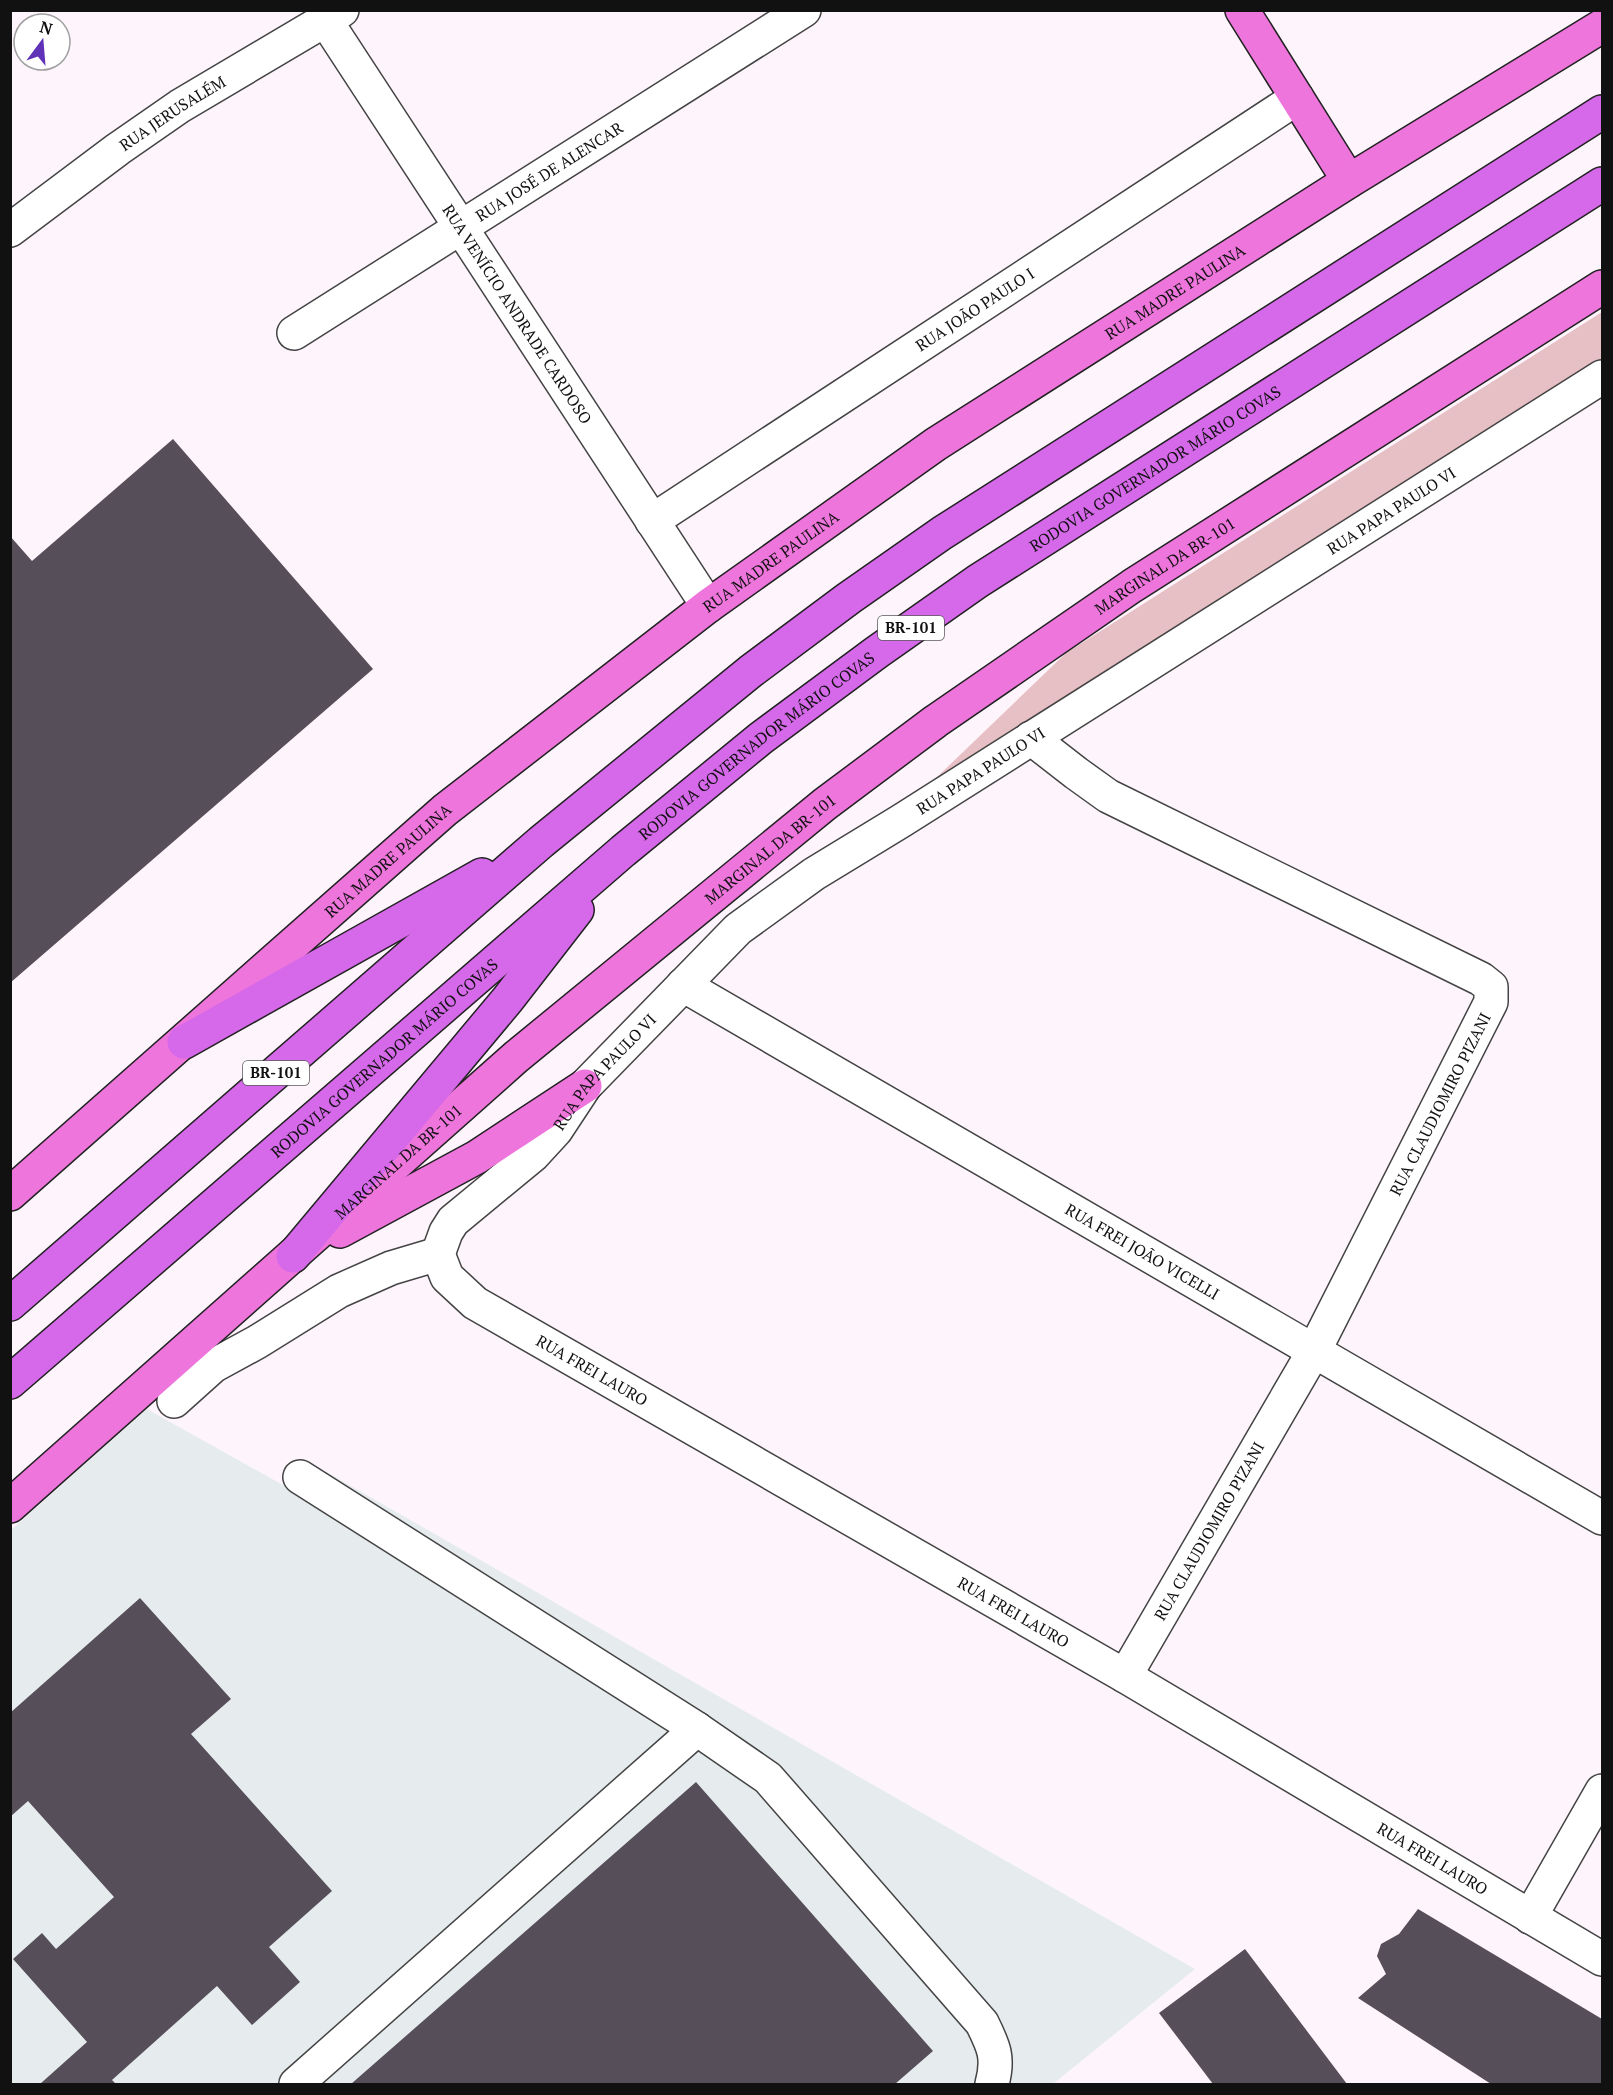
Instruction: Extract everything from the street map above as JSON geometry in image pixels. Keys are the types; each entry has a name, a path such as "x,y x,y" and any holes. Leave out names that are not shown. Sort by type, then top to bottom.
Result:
{"highway":[{"name":"BR-101","path":"10,1304 541,842 752,671 849,598 942,533 1602,112"},
{"name":"RODOVIA GOVERNADOR MÁRIO COVAS","path":"10,1382 623,851 761,738 876,652 978,581 1602,184"},
{"path":"184,1042 541,842"},
{"path":"293,1256 508,999 623,851"}],"main road":[{"path":"1242,10 1349,182"},
{"name":"RUA MADRE PAULINA","path":"10,1194 445,810 708,606 936,444 1349,182 1602,26"},
{"name":"MARGINAL DA BR-101","path":"10,1506 516,1057 825,804 936,721 1132,586 1602,287"},
{"path":"293,1256 477,1157 585,1086"}],"street":[{"name":"RUA JOSÉ DE ALENCAR","path":"294,333 804,10"},
{"name":"RUA VENÍCIO ANDRADE CARDOSO","path":"334,16 461,228 708,606"},
{"name":"RUA JERUSALÉM","path":"13,225 180,106 334,16"},
{"name":"RUA JOÃO PAULO I","path":"652,521 1298,98"},
{"name":"RUA PAPA PAULO VI","path":"438,1254 446,1232 453,1221 532,1155 556,1130 585,1086 738,929 814,874 1602,377"},
{"name":"RUA CLAUDIOMIRO PIZANI","path":"1032,738 1076,774 1108,796 1481,979 1491,987 1491,1002 1314,1351 1125,1676"},
{"name":"RUA FREI JOÃO VICELLI","path":"683,985 1602,1518"},
{"path":"174,1401 213,1366 257,1342 339,1291 391,1268 438,1254"},
{"name":"RUA FREI LAURO","path":"438,1254 447,1277 475,1303 1125,1676 1602,1959"},
{"path":"300,1477 697,1729 768,1778 982,2023 994,2046 996,2066 992,2085"},
{"path":"296,2085 697,1729"},
{"path":"1530,1917 1602,1791"}],"shaded area":[{"path":"1602,312 1602,366 910,803 1066,653"},
{"path":"147,1409 290,1489 309,1462 1195,1969 1053,2084 11,2084 10,1531"}],"building":[{"path":"173,439 373,669 10,983 10,536 32,561"},
{"path":"140,1598 231,1699 191,1734 332,1891 269,1947 300,1982 252,2025 217,1986 112,2080 116,2084 40,2084 87,2042 13,1959 42,1933 56,1949 114,1897 28,1801 10,1817 10,1713"},
{"path":"696,1782 933,2051 895,2084 351,2084"},
{"path":"1418,1909 1602,2019 1602,2084 1491,2084 1358,1998 1386,1974 1377,1956 1381,1944 1399,1934"},
{"path":"1245,1949 1347,2084 1213,2084 1159,2013"}]}
